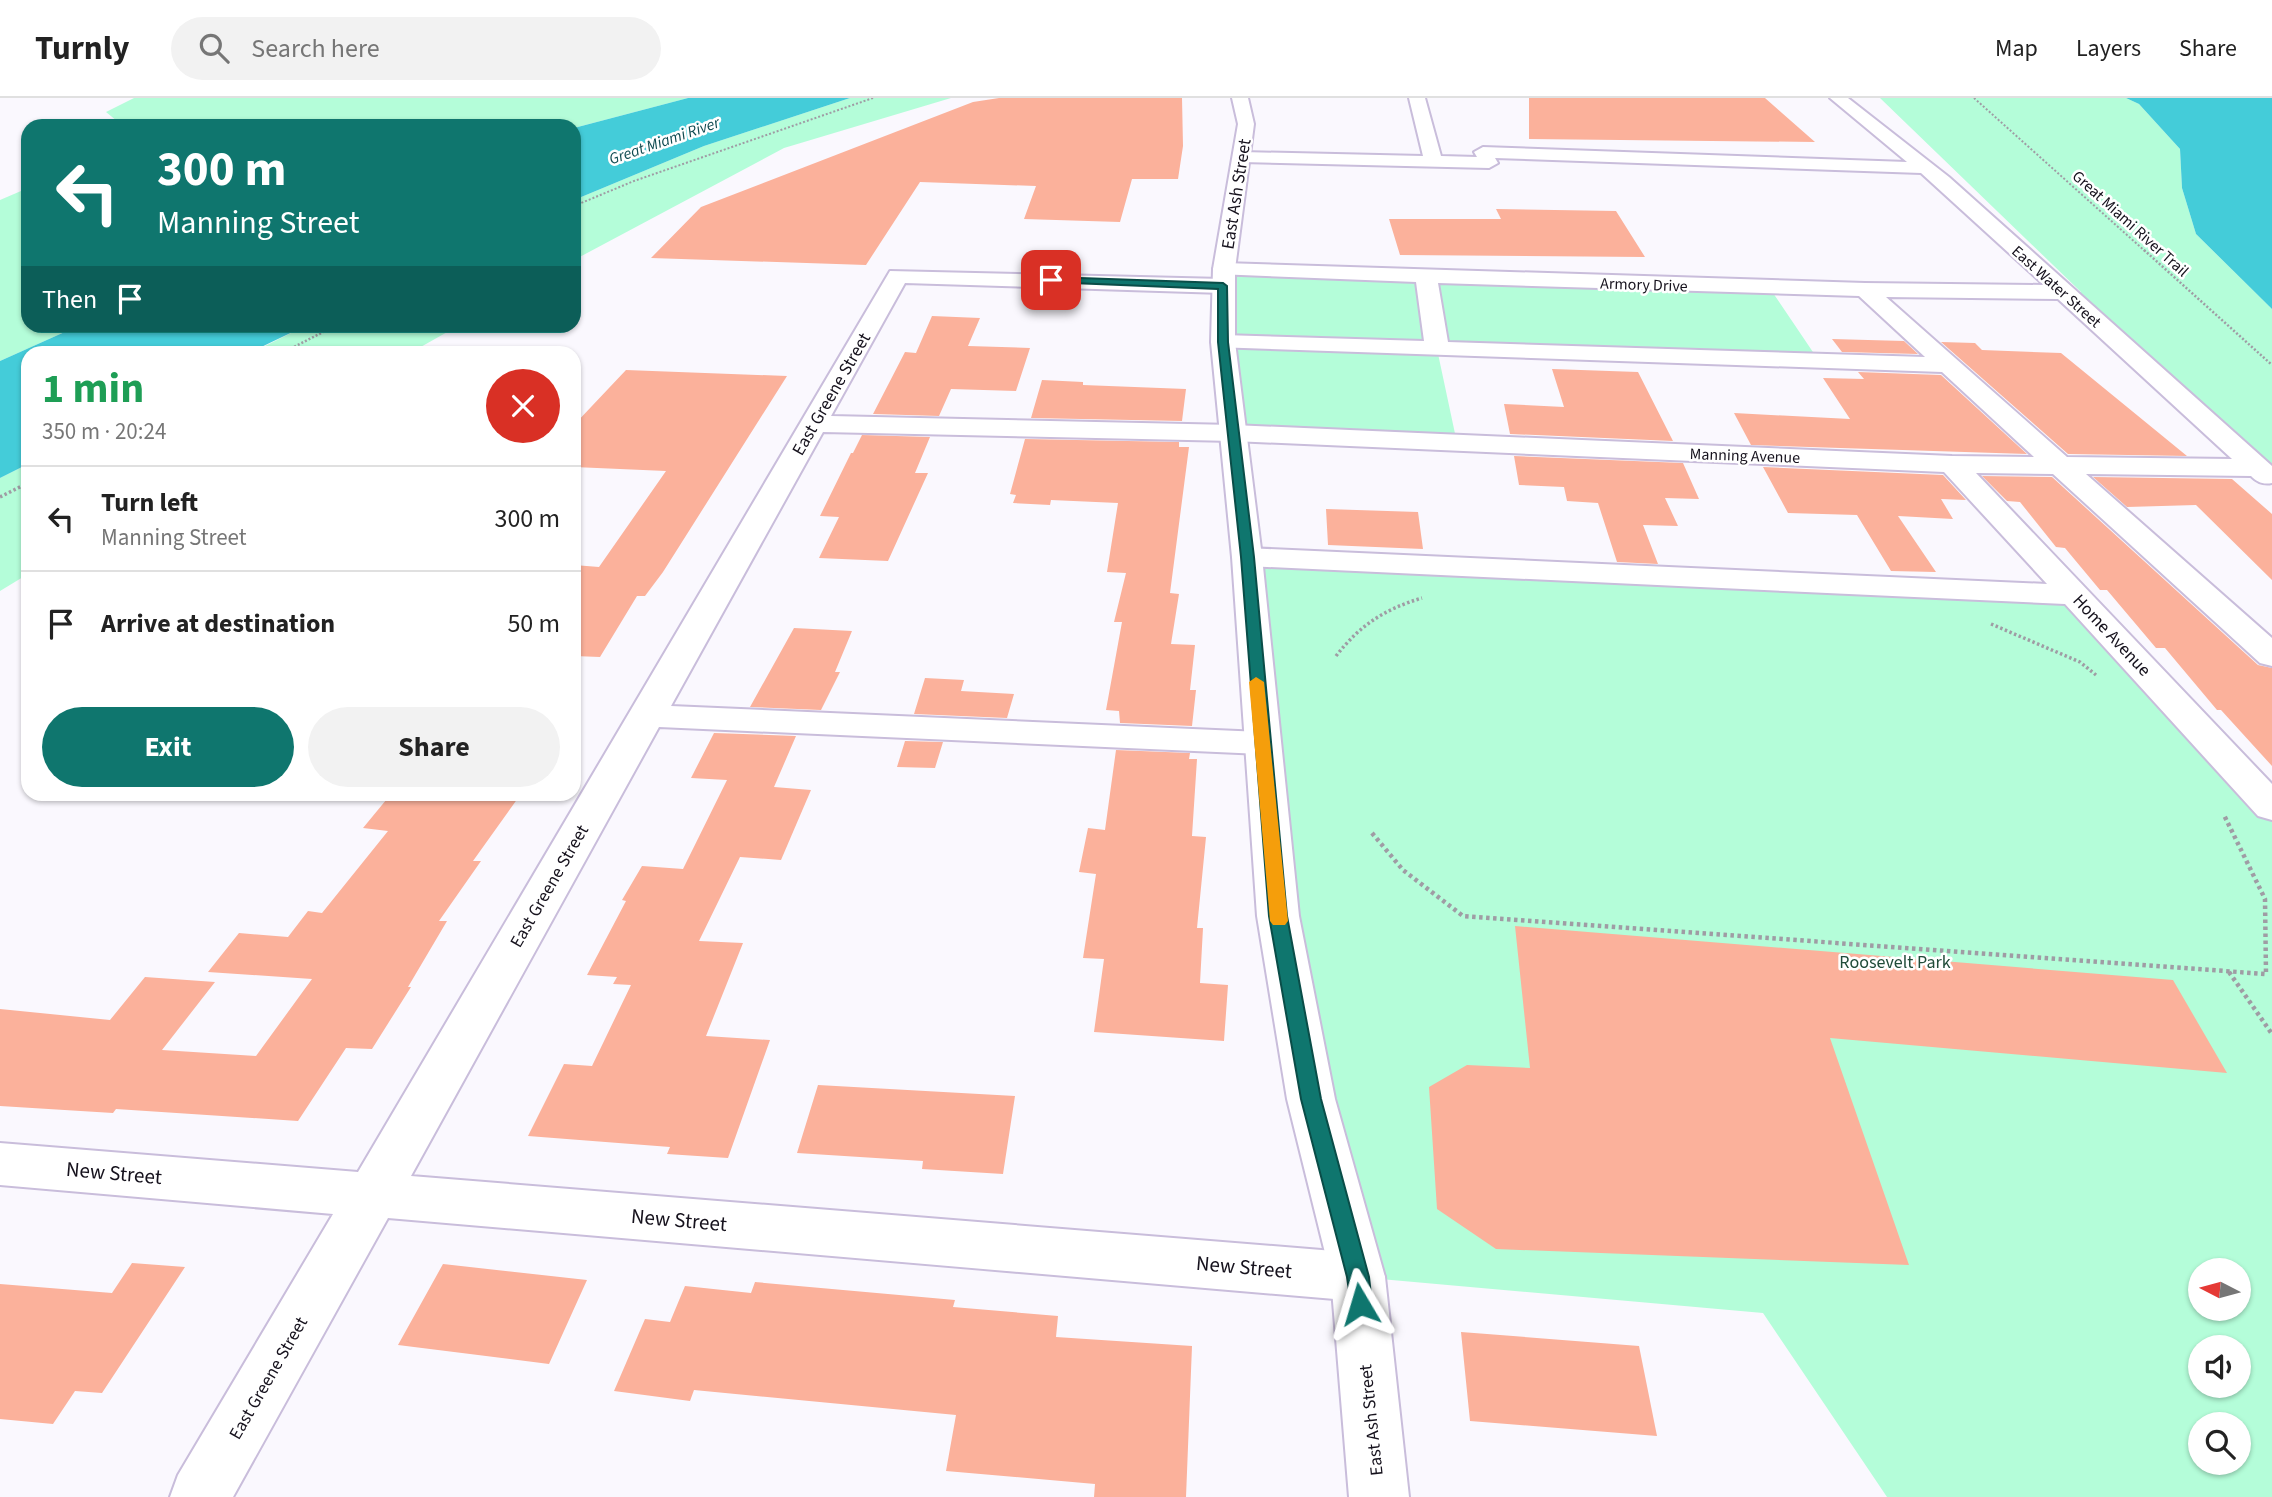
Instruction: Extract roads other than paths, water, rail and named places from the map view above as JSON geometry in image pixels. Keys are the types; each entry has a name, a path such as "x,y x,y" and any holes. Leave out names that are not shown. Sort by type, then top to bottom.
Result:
{"street":[{"name":"East Ash Street","path":"1240,98 1246,124 1223,278 1223,342 1247,557 1278,916 1308,1086 1358,1277 1379,1497"},
{"path":"1417,98 1433,161"},
{"name":"East Water Street","path":"1838,98 1925,168 2264,474"},
{"path":"1242,157 1489,163 1483,152 1925,168"},
{"name":"Armory Drive","path":"898,275 1426,277 1865,290 2063,292"},
{"name":"East Greene Street","path":"200,1497 898,275"},
{"path":"1426,277 1437,349"},
{"path":"1865,290 2272,656"},
{"path":"1223,342 1948,365"},
{"name":"Manning Avenue","path":"814,424 1233,433 1952,464 2264,474"},
{"name":"Home Avenue","path":"1952,464 2272,807"},
{"path":"1247,557 2074,595"},
{"path":"647,716 1261,743"},
{"name":"New Street","path":"0,1164 1358,1277"}],"water":[{"name":"Great Miami River","path":"688,98 850,98 704,146 581,197 581,126"},
{"path":"2126,98 2272,98 2272,309 2196,234 2182,188 2180,149 2139,104"},
{"path":"62,333 290,333 264,346 33,346"},
{"path":"21,352 21,468 0,478 0,361"}],"park label":[{"name":"Roosevelt Park","path":"1895,962"}]}
